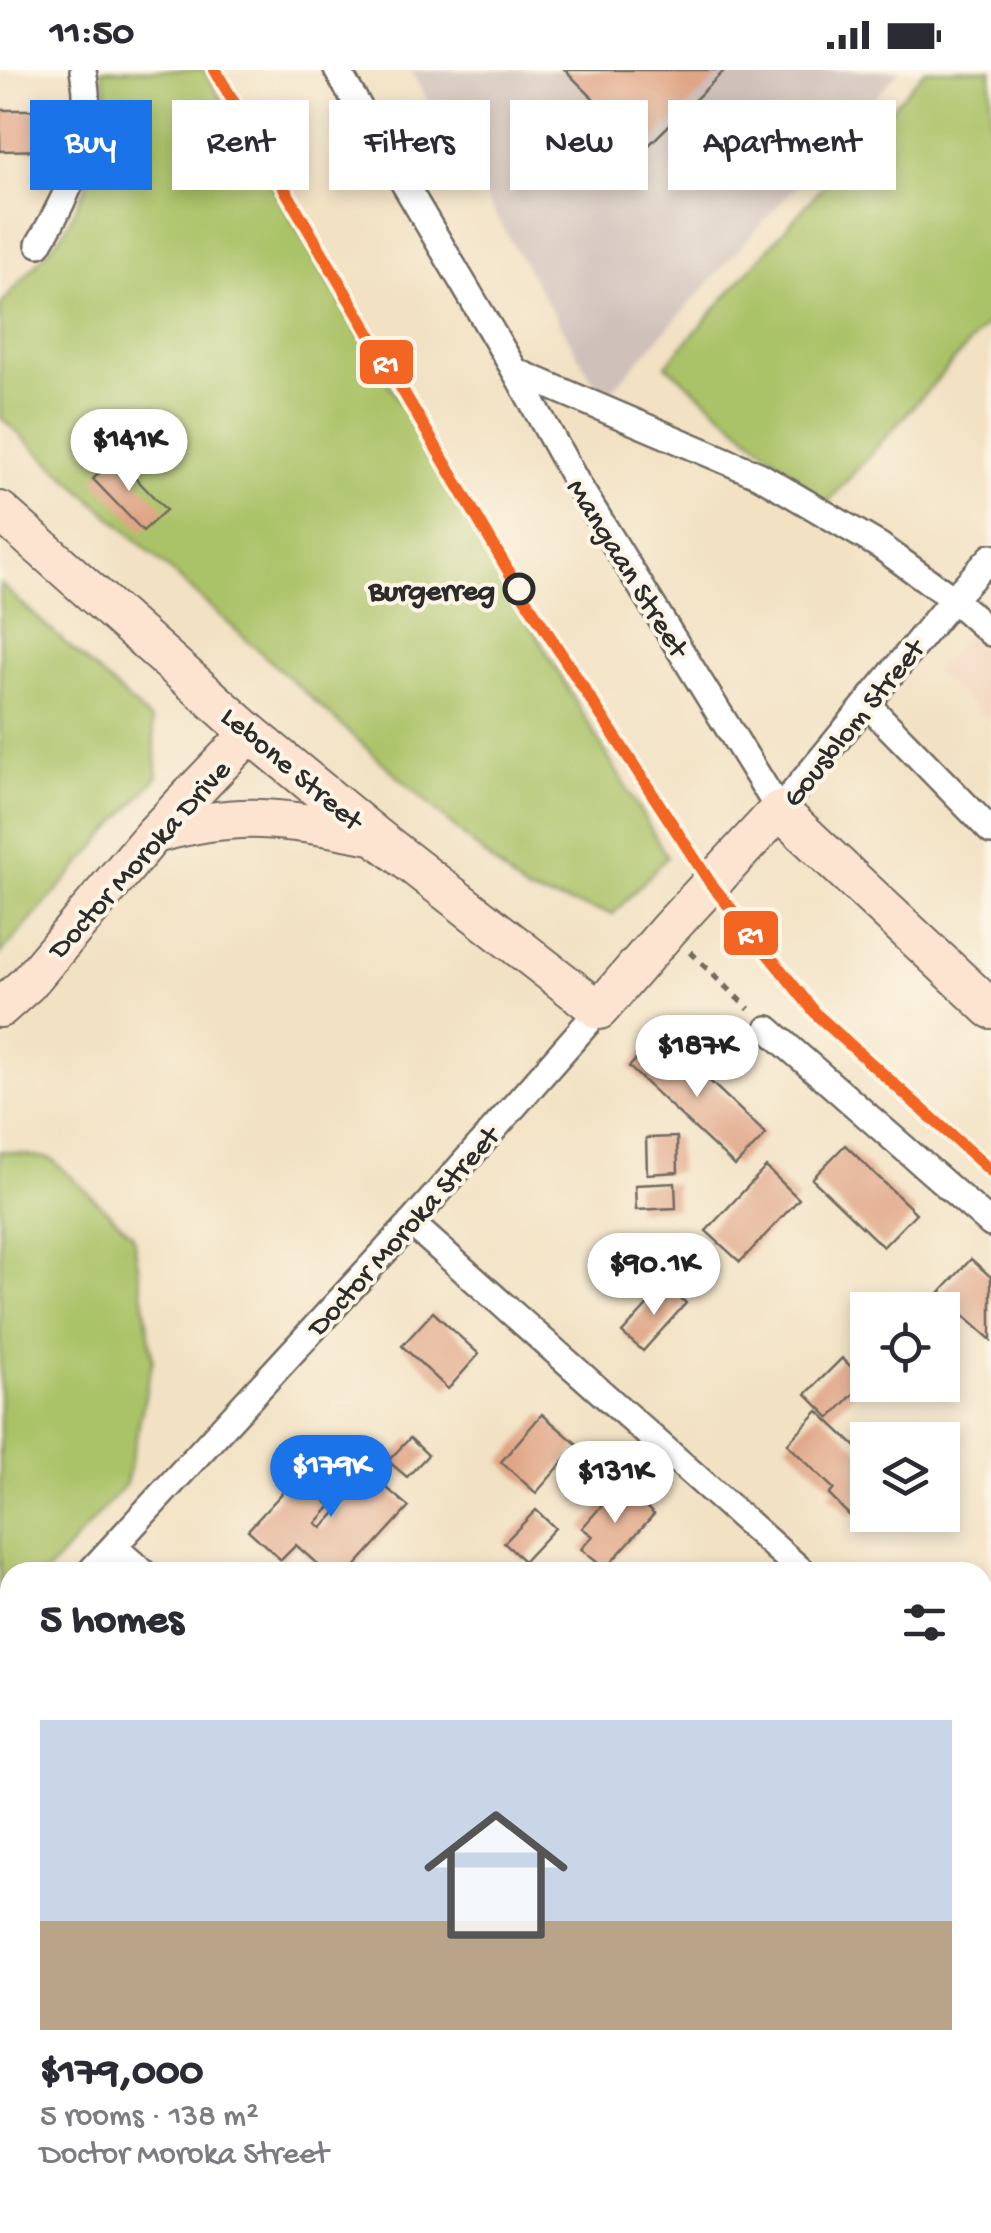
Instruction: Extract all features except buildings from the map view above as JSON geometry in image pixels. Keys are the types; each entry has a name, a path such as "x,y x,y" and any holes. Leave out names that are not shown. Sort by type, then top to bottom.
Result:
{"street":[{"path":"39,244 85,146 87,90 83,70"},
{"name":"Mangaan Street","path":"337,70 578,485 779,810 991,1009"},
{"path":"515,371 759,476 880,546 953,598 991,632"},
{"name":"Lebone Street","path":"0,511 250,733 374,836 598,1010"},
{"name":"Gousblom Street","path":"711,884 779,810 953,598 991,558"},
{"path":"867,704 991,832"},
{"name":"Doctor Moroka Drive","path":"0,1039 14,995 153,835 250,733"},
{"path":"153,835 212,820 267,818 374,836"},
{"name":"Doctor Moroka Street","path":"99,1562 711,884"},
{"path":"768,1029 991,1224"},
{"path":"410,1222 793,1562"},
{"path":"114,1546 132,1562"}],"path":[{"path":"668,930 768,1029"}],"shaded area":[{"path":"410,70 900,70 873,100 668,100 668,190 792,190 604,399 481,190 490,190 490,100 428,100"},
{"path":"991,609 991,722 934,671"}],"green space":[{"path":"101,70 204,70 222,100 172,100 172,190 275,190 667,857 613,914 526,892 0,417 0,306 63,233 84,190 152,190 152,100 105,100"},
{"path":"925,70 991,70 991,319 827,503 666,365 820,190 896,190 896,103"},
{"path":"0,584 152,721 158,776 0,955"},
{"path":"0,1151 52,1159 133,1235 153,1359 126,1484 56,1562 0,1562"}],"transit line":[{"name":"R1","path":"215,70 519,589 711,884 818,1016 991,1171"}],"place":[{"name":"Burgerreg","path":"519,589"}]}
